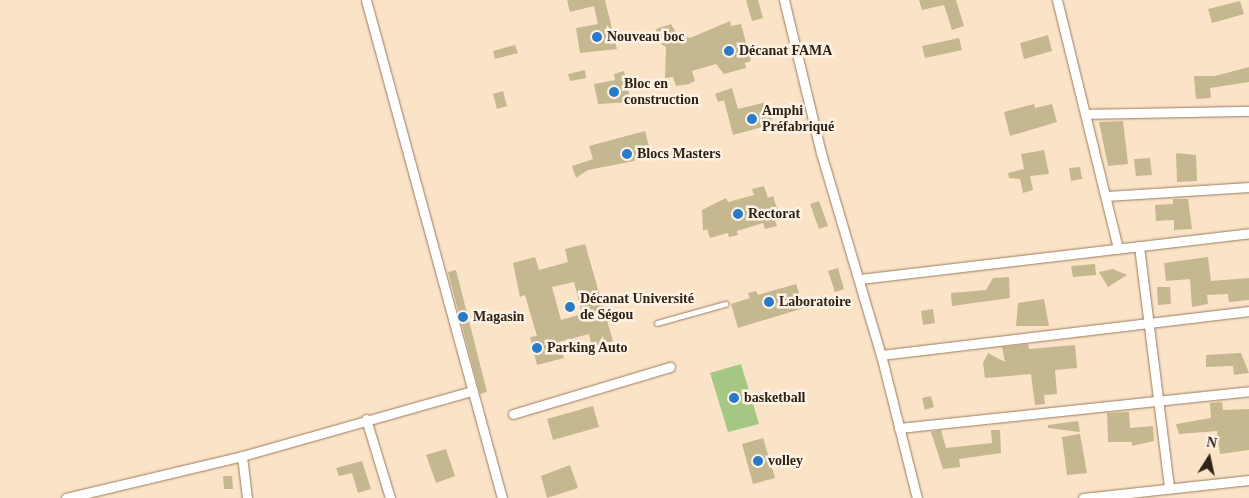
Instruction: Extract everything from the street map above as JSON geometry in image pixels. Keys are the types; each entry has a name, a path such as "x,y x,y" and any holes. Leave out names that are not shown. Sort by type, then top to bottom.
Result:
{"street":[{"path":"366,0 470,391 502,498"},
{"path":"784,0 821,152 882,355 917,498"},
{"path":"1057,0 1108,196 1118,248"},
{"path":"1086,114 1249,111"},
{"path":"1108,196 1249,188"},
{"path":"860,279 1249,233"},
{"path":"1139,246 1160,400 1169,487"},
{"path":"882,355 1249,311"},
{"path":"513,414 670,367"},
{"path":"66,498 100,494 470,391"},
{"path":"899,428 1249,391"},
{"path":"366,419 390,498"},
{"path":"242,456 247,498"},
{"path":"1082,498 1169,487 1249,480"}],"lane":[{"path":"657,323 724,304"}],"green space":[{"name":"basketball","path":"741,364 759,424 728,432 710,373"}],"building":[{"path":"567,0 605,0 617,49 580,53 576,28 598,24 594,6 570,12"},
{"path":"746,0 758,0 763,18 752,21"},
{"path":"919,0 956,0 964,26 952,30 944,5 922,10"},
{"path":"1240,1 1244,14 1212,23 1208,9"},
{"path":"730,21 731,26 741,24 751,61 745,63 746,68 724,74 716,64 692,71 695,81 676,86 673,77 665,78 666,47 659,43 656,29 671,24 677,34 690,38"},
{"path":"1048,35 1052,51 1024,59 1020,43"},
{"path":"959,38 962,50 925,58 922,46"},
{"path":"515,45 518,53 495,59 493,51"},
{"path":"1249,67 1249,82 1210,88 1211,98 1196,99 1194,76 1215,76"},
{"path":"585,70 586,78 570,81 568,74"},
{"path":"624,71 631,102 598,104 594,84 615,80 614,74"},
{"path":"732,88 738,109 767,102 773,124 733,135 724,100 718,102 715,94"},
{"path":"503,91 507,106 497,109 493,94"},
{"path":"1034,104 1035,108 1052,104 1057,122 1010,136 1004,112"},
{"path":"1123,121 1128,164 1108,166 1099,122"},
{"path":"645,131 651,154 639,157 639,160 588,170 576,178 572,166 593,159 589,146"},
{"path":"1044,150 1049,174 1030,176 1033,190 1023,193 1020,179 1009,178 1008,173 1024,169 1021,154"},
{"path":"1176,153 1196,155 1197,181 1177,182"},
{"path":"1150,158 1152,175 1136,176 1134,159"},
{"path":"1080,167 1082,179 1071,181 1069,168"},
{"path":"764,186 768,198 773,196 778,212 773,214 777,226 765,229 763,223 737,231 738,235 729,237 728,233 710,238 707,229 703,231 702,210 726,198 728,202 754,195 752,189"},
{"path":"1173,199 1188,199 1192,229 1174,230 1174,220 1156,221 1155,205 1173,204"},
{"path":"819,201 828,226 819,229 810,204"},
{"path":"585,244 613,341 592,347 589,334 559,342 564,358 537,365 530,337 537,336 525,295 520,297 513,263 535,257 539,270 568,262 565,249","holes":["574,282 582,314 561,320 552,287"]},
{"path":"1208,257 1211,281 1249,278 1249,300 1229,302 1228,294 1207,295 1208,304 1192,307 1190,279 1166,281 1164,263"},
{"path":"1095,264 1096,275 1073,277 1071,266"},
{"path":"838,268 844,289 835,292 828,271"},
{"path":"1113,269 1127,275 1108,287 1099,272"},
{"path":"456,270 487,392 480,394 448,272"},
{"path":"1009,277 1010,298 952,306 951,293 986,290 993,278"},
{"path":"796,284 804,308 738,328 731,304 750,298 748,293 756,291 758,295"},
{"path":"1157,287 1170,287 1171,304 1158,305"},
{"path":"1044,299 1049,326 1016,326 1018,303"},
{"path":"933,309 935,323 923,325 921,311"},
{"path":"1028,344 1029,349 1075,345 1077,368 1055,370 1057,394 1044,395 1045,404 1035,405 1031,374 985,378 983,363 988,353 1005,362 1002,347"},
{"path":"1241,353 1249,373 1234,375 1233,366 1206,367 1206,355"},
{"path":"931,396 934,407 925,410 922,398"},
{"path":"1222,402 1223,410 1249,409 1249,450 1220,454 1217,431 1179,434 1176,424 1211,418 1210,403"},
{"path":"593,406 599,427 553,440 547,419"},
{"path":"1129,412 1130,428 1153,426 1154,441 1132,446 1132,442 1108,442 1107,413"},
{"path":"1078,421 1080,432 1048,428 1048,425"},
{"path":"941,430 946,448 992,443 991,430 1000,430 1001,453 959,459 960,467 943,469 931,432"},
{"path":"1080,434 1087,473 1067,475 1062,437"},
{"name":"volley","path":"763,438 775,478 753,484 742,444"},
{"path":"446,449 455,476 436,483 426,455"},
{"path":"362,461 371,489 358,493 352,473 339,476 336,468"},
{"path":"570,465 578,488 547,498 541,476"},
{"path":"223,476 232,476 233,489 224,489"}],"place":[{"name":"Nouveau boc","path":"597,37"},
{"name":"Décanat FAMA","path":"729,51"},
{"name":"Bloc en construction","path":"614,92"},
{"name":"Amphi Préfabriqué","path":"752,119"},
{"name":"Blocs Masters","path":"627,154"},
{"name":"Rectorat","path":"738,214"},
{"name":"Laboratoire","path":"769,302"},
{"name":"Décanat Université de Ségou","path":"570,307"},
{"name":"Magasin","path":"463,317"},
{"name":"Parking Auto","path":"537,348"},
{"name":"basketball","path":"734,398"},
{"name":"volley","path":"758,461"}]}
